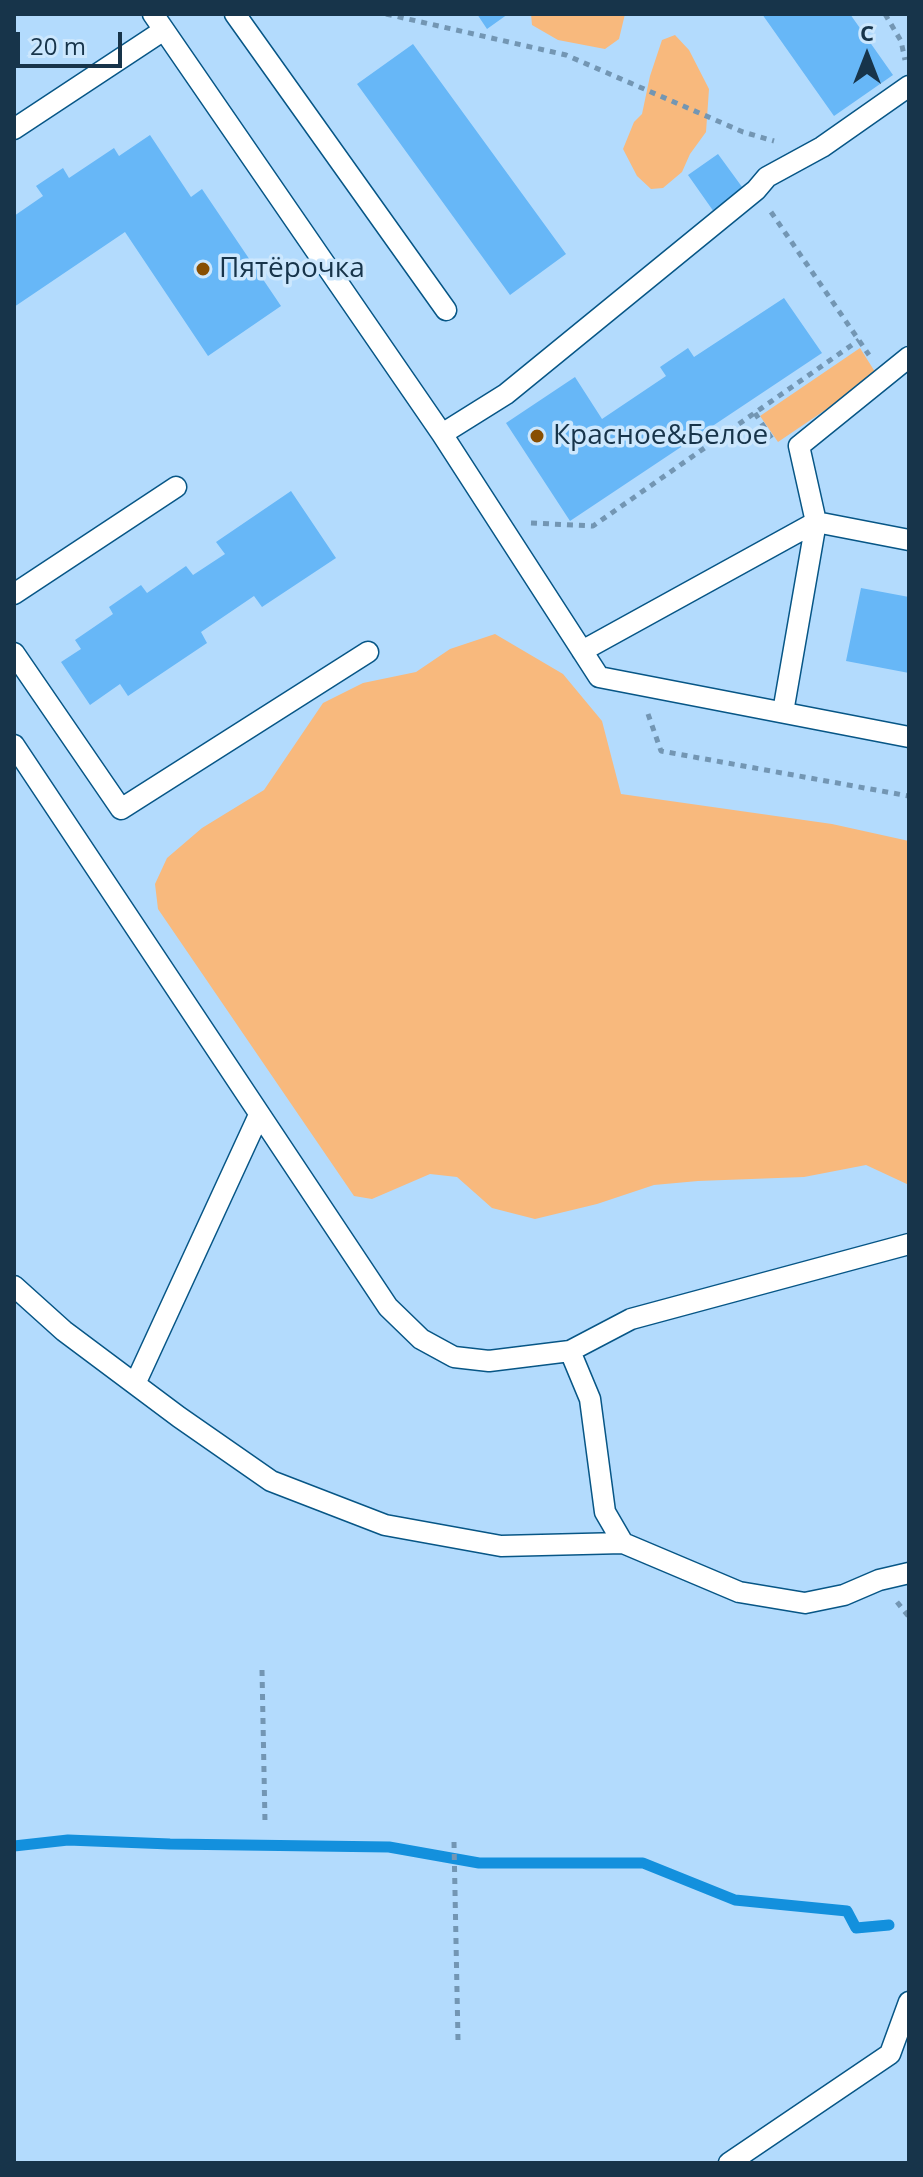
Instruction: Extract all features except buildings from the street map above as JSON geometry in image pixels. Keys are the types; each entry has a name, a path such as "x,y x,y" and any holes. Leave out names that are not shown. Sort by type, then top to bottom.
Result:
{"lane":[{"path":"235,14 446,310"},
{"path":"14,129 159,22 442,434 599,677 909,737"},
{"path":"442,434 506,394 756,190 767,177 822,147 909,86"},
{"path":"783,712 816,522 799,446 909,357"},
{"path":"14,594 176,487"},
{"path":"582,651 816,522 909,540"},
{"path":"14,653 121,809 368,652"},
{"path":"14,745 388,1307 421,1339 454,1357 489,1361 570,1351 631,1319 909,1244"},
{"path":"135,1384 259,1115"},
{"path":"14,1286 64,1331 271,1481 385,1525 501,1546 623,1543 739,1592 805,1603 844,1595 879,1580 909,1573"},
{"path":"570,1351 590,1399 605,1512 623,1543"},
{"path":"729,2163 890,2054 909,2002"}],"path":[{"path":"386,14 566,55 743,132 799,149 822,147"},
{"path":"885,14 901,41 906,64"},
{"path":"756,190 884,380"},
{"path":"499,521 593,526 859,340"},
{"path":"638,684 661,751 909,796"},
{"path":"262,1670 265,1822"},
{"path":"454,1842 458,2040"}],"shaded area":[{"path":"531,14 625,14 619,39 605,49 558,40 532,25"},
{"path":"675,35 689,50 709,89 706,132 690,154 682,172 663,188 651,189 637,176 623,149 634,122 642,114 662,40"},
{"path":"860,348 877,375 778,442 760,416"},
{"path":"495,634 563,674 602,721 621,794 832,824 909,841 909,1185 866,1165 804,1177 654,1185 597,1204 535,1219 492,1208 457,1177 430,1174 372,1199 354,1196 158,909 155,884 167,858 202,828 264,790 323,703 363,683 416,672 450,649"}],"waterway":[{"path":"14,1846 68,1840 389,1847 479,1863 643,1863 735,1900 847,1911 856,1928 889,1925"}],"place":[{"name":"Пятёрочка","path":"203,269"},
{"name":"Красное&Белое","path":"537,436"}]}
